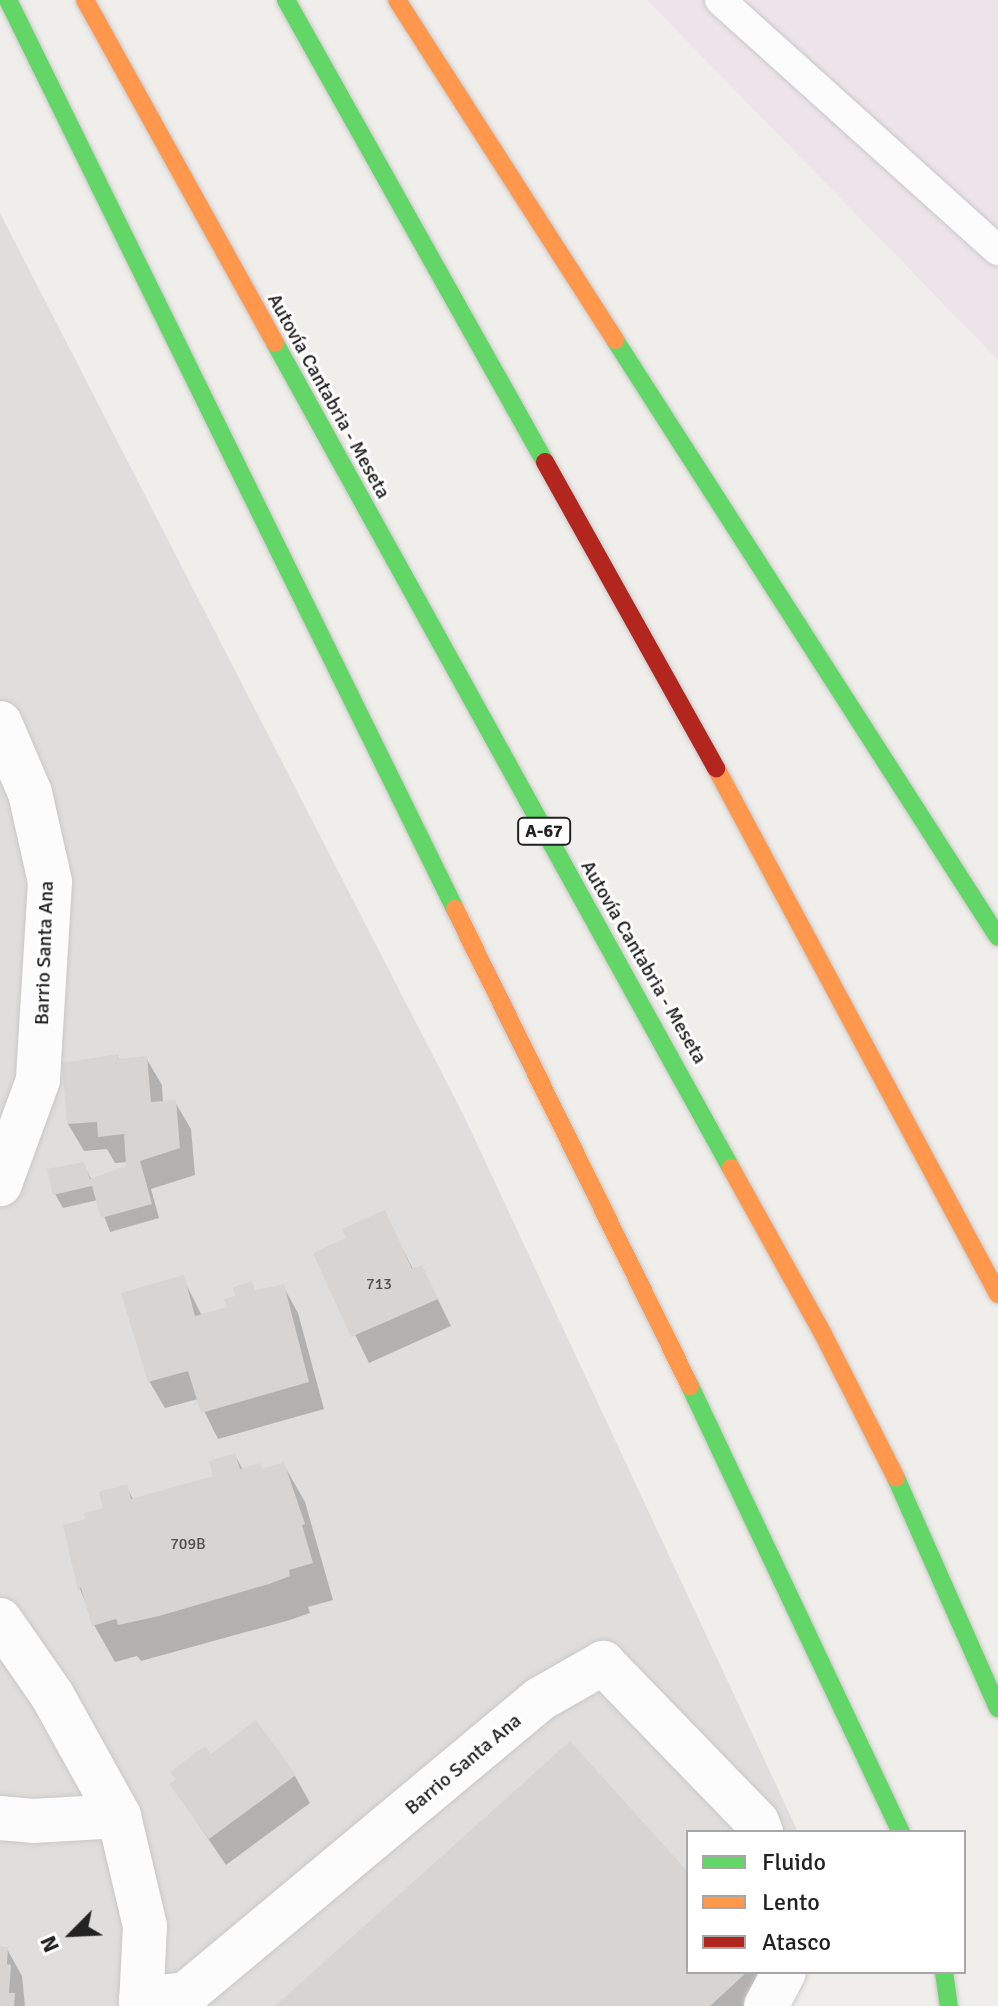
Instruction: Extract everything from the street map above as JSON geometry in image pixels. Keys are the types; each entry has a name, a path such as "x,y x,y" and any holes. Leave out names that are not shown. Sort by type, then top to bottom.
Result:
{"highway":[{"path":"8,0 725,1457 900,1830"},
{"name":"Autovía Cantabria - Meseta","path":"85,0 823,1334 893,1472 998,1708"},
{"path":"286,0 759,844 998,1294"},
{"path":"397,0 998,937"},
{"path":"944,1974 949,2006"}],"street":[{"name":"Barrio Santa Ana","path":"0,723 30,793 50,882 38,1080 0,1184"},
{"name":"Barrio Santa Ana","path":"0,1620 52,1695 119,1816 145,1926 141,2002 186,1994 540,1699 603,1663 757,1822 760,1830"},
{"path":"0,1818 33,1821 119,1816"},
{"path":"766,2006 783,1974"}],"lane":[{"path":"720,0 998,250"}],"shaded area":[{"path":"647,0 998,0 998,360"},
{"path":"0,213 464,1116 797,1830 686,1830 686,1974 769,1974 752,2006 0,2006"}],"building":[{"path":"119,1054 118,1059 147,1056 151,1102 176,1100 180,1148 140,1161 152,1204 101,1218 92,1186 53,1195 47,1169 84,1162 90,1179 126,1166 124,1134 98,1137 97,1122 67,1124 62,1063"},
{"path":"385,1210 412,1269 422,1265 438,1299 351,1337 313,1253 346,1238 342,1229"},
{"path":"184,1275 195,1316 227,1307 224,1299 235,1296 233,1287 252,1281 255,1290 284,1284 309,1382 201,1413 188,1371 148,1382 121,1293"},
{"path":"235,1453 240,1469 260,1463 262,1469 284,1462 305,1524 302,1525 313,1563 289,1570 290,1576 269,1584 159,1616 118,1625 116,1619 92,1626 81,1588 78,1590 63,1525 86,1519 84,1513 103,1508 99,1492 127,1484 131,1499 213,1476 209,1461"},
{"path":"256,1720 296,1775 209,1839 169,1784 176,1779 170,1772 205,1746 211,1754"},
{"path":"570,1741 686,1870 686,1974 745,1974 710,2006 275,2006"},
{"path":"0,1946 8,1947 7,1964 11,1965 9,1993 15,1993 14,2006 0,2006"}],"traffic: fast":[{"path":"8,0 455,909"},
{"path":"286,0 545,462"},
{"path":"615,340 998,937"},
{"path":"275,343 731,1168"},
{"path":"690,1386 900,1830"},
{"path":"896,1478 998,1708"},
{"path":"944,1974 949,2006"}],"traffic: slow":[{"path":"85,0 275,343"},
{"path":"397,0 615,340"},
{"path":"716,768 998,1294"},
{"path":"455,909 690,1386"},
{"path":"731,1168 823,1334 896,1478"}],"traffic: jam":[{"path":"545,462 716,768"}]}
